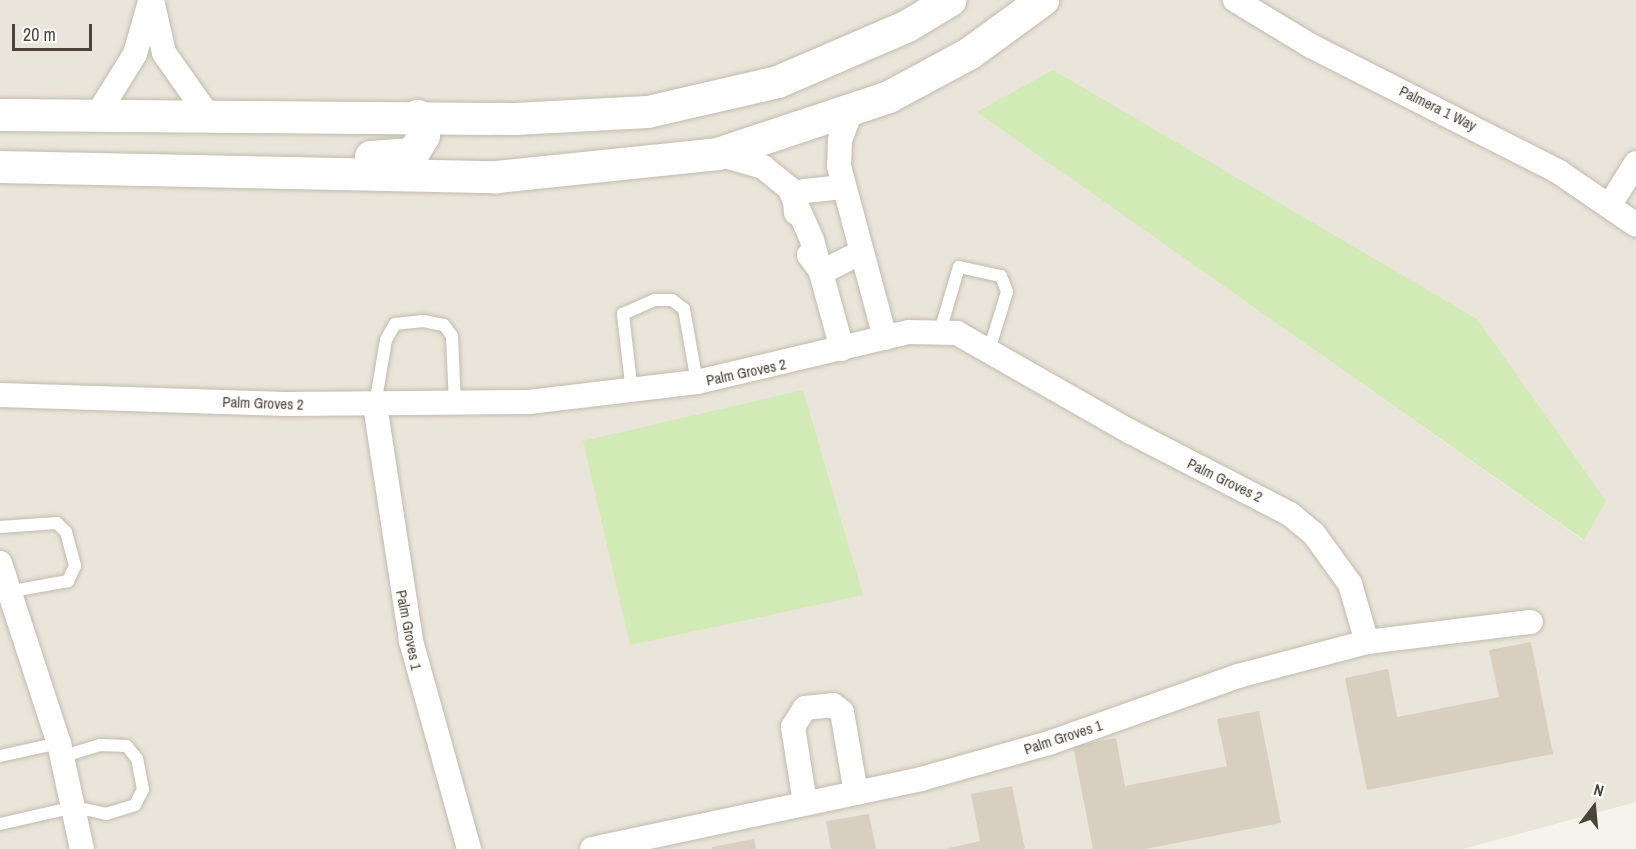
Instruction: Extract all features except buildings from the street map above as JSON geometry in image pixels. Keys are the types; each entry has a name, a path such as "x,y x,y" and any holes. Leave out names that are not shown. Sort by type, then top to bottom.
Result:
{"street":[{"path":"151,0 164,53 207,114"},
{"path":"99,112 135,54 151,0"},
{"path":"0,115 99,112 582,118 714,100 840,57 951,0"},
{"path":"0,167 149,168 497,177 718,154 850,114 969,54 1043,0"},
{"name":"Palmera 1 Way","path":"1235,0 1311,46 1455,115 1611,203 1636,225"},
{"path":"135,54 164,53"},
{"path":"850,114 838,153 843,187 885,338"},
{"path":"149,168 249,158 404,156 420,146 418,116"},
{"path":"718,154 773,172 795,200 842,349"},
{"path":"1611,203 1636,163"},
{"path":"795,200 817,186 843,187"},
{"path":"818,267 841,265 861,252"},
{"name":"Palm Groves 2","path":"0,395 455,405 632,392 697,382 885,338 940,331 990,347 1129,431 1290,514 1320,542 1350,584 1367,642"},
{"name":"Palm Groves 1","path":"375,405 411,641 469,849"},
{"path":"0,563 7,592 61,750 82,849"},
{"name":"Palm Groves 1","path":"592,849 856,793 1049,743 1238,676 1367,642 1531,622"},
{"path":"805,803 793,727 805,708 833,705 842,711 856,793"}],"lane":[{"path":"940,331 959,267 1001,276 1007,292 990,347"},
{"path":"632,392 623,314 656,300 672,300 684,309 697,382"},
{"path":"375,405 386,340 395,324 423,321 444,325 452,336 455,405"},
{"path":"0,527 57,523 66,532 75,566 68,581 7,592"},
{"path":"0,756 111,745 127,746 137,759 143,789 135,804 106,814 74,807 0,824"}],"shaded area":[{"path":"0,0 1636,0 1636,802 1463,849 0,849","holes":["978,112 1584,540 1583,540"]}],"green space":[{"path":"1053,70 1477,319 1606,501 1584,540 977,112"},
{"path":"803,390 863,595 630,645 583,441"}]}
